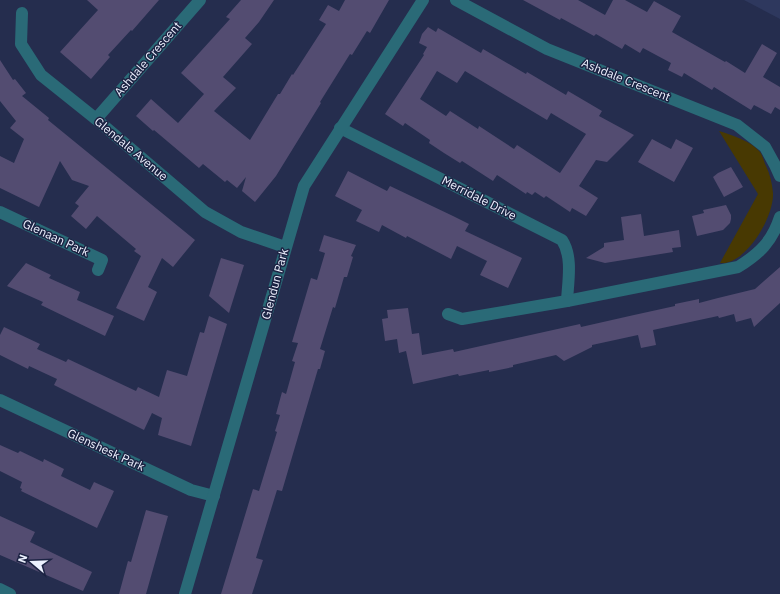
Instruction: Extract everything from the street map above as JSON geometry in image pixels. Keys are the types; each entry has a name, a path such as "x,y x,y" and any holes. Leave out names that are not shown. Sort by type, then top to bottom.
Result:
{"street":[{"name":"Ashdale Crescent","path":"96,119 200,0"},
{"name":"Glendun Park","path":"186,594 278,276 285,247 304,186 423,0"},
{"name":"Ashdale Crescent","path":"456,0 546,49 737,125 765,147 780,176"},
{"name":"Glendale Avenue","path":"22,13 21,44 42,75 205,212 241,232 285,247"},
{"name":"Merridale Drive","path":"340,128 562,240 567,247 568,259 567,301"},
{"name":"Glenaan Park","path":"0,212 102,260 98,270"},
{"path":"448,314 462,319 567,301 738,268 765,246 776,231 780,218"},
{"name":"Glenshesk Park","path":"0,400 191,490 214,496"},
{"path":"0,589 10,594"}],"shaded area":[{"path":"744,0 780,0 780,19"},
{"path":"719,131 746,141 760,152 770,175 773,193 770,212 760,233 753,243 737,258 724,263 720,263 758,194"}],"building":[{"path":"87,0 159,0 132,31 131,30 108,55 110,57 91,79 60,52 98,10"},
{"path":"241,0 274,0 259,22 245,38 252,44 223,77 236,88 214,111 250,140 278,94 280,94 326,24 319,20 328,5 339,11 345,0 389,0 370,33 367,31 352,55 350,54 276,176 255,202 242,191 246,177 237,188 227,180 225,182 203,164 199,168 136,116 151,99 178,123 204,94 181,73 230,19 226,17"},
{"path":"523,0 578,0 605,15 613,0 625,0 647,12 654,1 681,16 672,32 745,73 762,44 777,53 763,77 780,87 780,110 775,107 771,114 754,105 751,110 714,87 712,90 684,73 682,77 668,70 671,63 643,48 640,53 625,44 622,49 596,34 594,36"},
{"path":"428,27 436,32 438,28 481,53 483,49 526,74 527,72 566,95 568,91 602,111 599,116 634,135 607,162 596,160 579,186 598,198 586,216 572,208 570,212 546,196 544,198 535,192 532,195 527,192 526,194 497,175 493,181 462,161 460,163 444,153 429,143 430,140 405,123 403,126 385,114 424,55 423,54 427,47 419,43 422,34","holes":["437,71 457,83 465,71 547,120 551,113 586,134 560,173 517,145 514,149 479,126 478,129 450,111 446,116 420,99"]},
{"path":"0,60 13,80 15,79 26,93 22,96 49,118 48,120 195,240 173,267 162,258 148,287 157,292 144,321 116,308 141,256 134,251 136,249 97,216 86,229 71,216 79,206 75,203 89,186 72,180 60,161 39,207 0,188 0,156 14,163 24,139 10,128 16,121 0,101"},
{"path":"652,139 671,149 676,139 693,148 674,182 638,162"},
{"path":"731,167 743,187 724,197 713,177"},
{"path":"348,171 387,191 390,186 469,224 465,231 522,258 508,288 480,275 487,261 457,246 451,259 382,225 379,232 356,221 362,210 335,196"},
{"path":"726,205 731,215 730,223 723,230 697,236 692,216 704,213 703,210"},
{"path":"641,214 644,236 679,230 681,247 672,248 673,252 605,263 586,258 604,247 604,243 624,240 621,217"},
{"path":"324,235 356,245 351,256 353,257 347,277 344,277 335,308 333,307 320,349 325,351 320,369 318,369 282,491 277,490 256,558 263,560 252,594 221,594 253,489 259,491 277,432 275,431 280,415 276,414 282,392 286,394 295,362 292,361 298,343 292,342 311,278 317,280 325,253 319,251"},
{"path":"221,258 244,265 229,313 209,296"},
{"path":"26,263 51,275 49,278 80,292 77,300 114,316 105,336 41,305 43,302 7,286"},
{"path":"780,267 780,303 754,327 751,318 736,322 734,314 719,318 718,316 653,330 656,345 641,348 638,335 592,345 592,347 564,361 556,355 489,372 489,370 459,376 458,374 413,384 406,351 399,353 397,339 385,341 382,319 388,318 387,310 408,308 412,334 419,333 422,355 453,349 454,352 580,324 581,327 675,306 675,304 699,299 699,303 755,289"},
{"path":"209,316 227,324 191,446 158,435 162,418 152,413 144,430 54,385 57,379 29,366 28,369 0,355 0,335 4,327 40,344 37,349 66,362 68,359 136,391 138,387 159,397 167,370 187,376 200,332 204,333"},
{"path":"0,445 18,453 20,451 43,462 44,459 64,469 61,476 90,490 94,482 114,491 97,528 21,491 22,489 20,488 22,482 0,471"},
{"path":"146,510 168,516 146,594 119,594 128,561 131,562"},
{"path":"0,516 35,532 30,542 92,572 83,591 0,555"}]}
